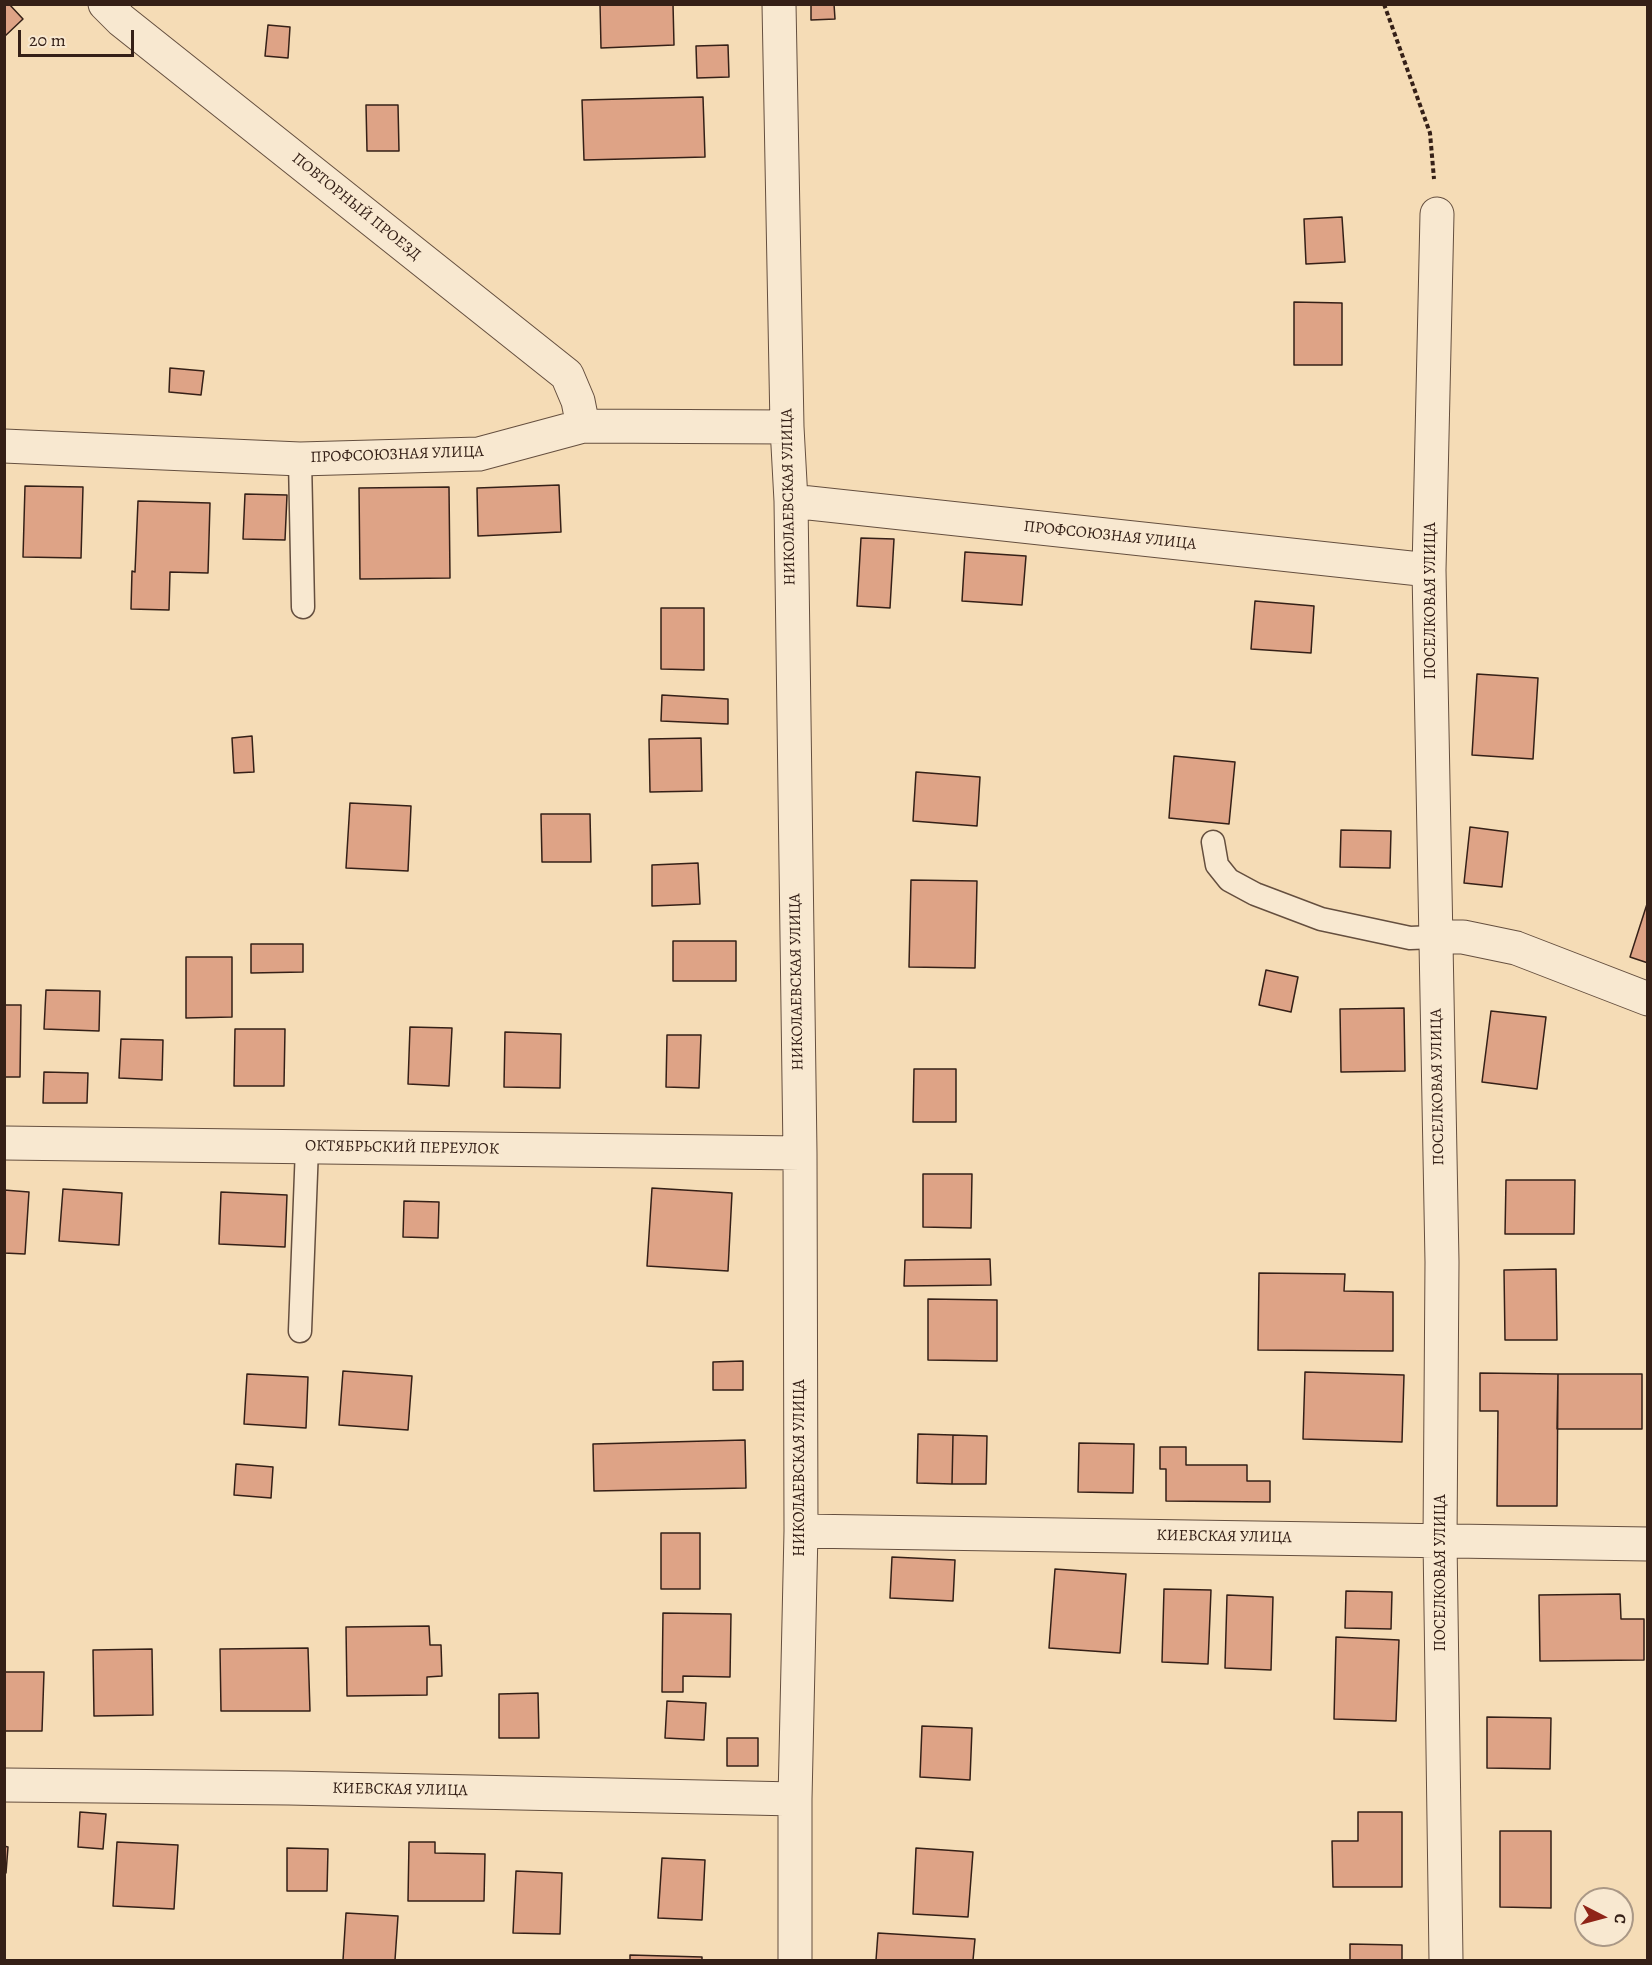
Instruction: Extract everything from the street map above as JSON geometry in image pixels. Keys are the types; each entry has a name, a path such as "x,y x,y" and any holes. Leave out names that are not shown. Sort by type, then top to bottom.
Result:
{"street":[{"name":"ПОВТОРНЫЙ ПРОЕЗД","path":"105,4 121,20 567,375 578,401 583,426"},
{"name":"НИКОЛАЕВСКАЯ УЛИЦА","path":"779,4 790,501 800,1153 801,1532 795,1799 795,1960"},
{"name":"ПОСЕЛКОВАЯ УЛИЦА","path":"1437,214 1429,570 1442,1262 1440,1540 1446,1960"},
{"name":"ПРОФСОЮЗНАЯ УЛИЦА","path":"4,446 300,459 479,454 583,426 787,428"},
{"name":"ПРОФСОЮЗНАЯ УЛИЦА","path":"790,501 1429,570"},
{"path":"1435,937 1463,937 1516,948 1647,999"},
{"name":"ОКТЯБРЬСКИЙ ПЕРЕУЛОК","path":"4,1143 800,1153"},
{"name":"КИЕВСКАЯ УЛИЦА","path":"801,1532 1647,1544"},
{"name":"КИЕВСКАЯ УЛИЦА","path":"4,1785 289,1788 795,1799"}],"lane":[{"path":"300,459 303,607"},
{"path":"1213,842 1217,865 1229,880 1255,894 1321,919 1410,938 1435,937"},
{"path":"300,1331 307,1147"}],"path":[{"path":"1384,4 1430,133 1437,214"}],"building":[{"path":"4,4 9,4 23,19 4,37"},
{"path":"600,4 673,4 674,45 601,48"},
{"path":"811,4 834,4 835,19 811,20"},
{"path":"268,25 290,27 288,58 265,56"},
{"path":"728,45 729,77 697,78 696,46"},
{"path":"703,97 705,157 584,160 582,100"},
{"path":"366,105 398,105 399,151 367,151"},
{"path":"1342,217 1345,262 1306,264 1304,219"},
{"path":"1294,302 1342,303 1342,365 1294,365"},
{"path":"170,368 204,371 201,395 169,392"},
{"path":"559,485 561,532 478,536 477,488"},
{"path":"25,486 83,487 81,558 23,557"},
{"path":"449,487 450,578 360,579 359,488"},
{"path":"245,494 287,495 285,540 243,539"},
{"path":"138,501 210,503 208,573 170,572 169,610 131,609"},
{"path":"861,538 894,539 890,608 857,606"},
{"path":"965,552 1026,556 1022,605 962,601"},
{"path":"1255,601 1314,606 1311,653 1251,649"},
{"path":"661,608 704,608 704,670 661,669"},
{"path":"1477,674 1538,678 1533,759 1472,755"},
{"path":"662,695 728,699 728,724 661,721"},
{"path":"252,736 254,772 234,773 232,738"},
{"path":"701,738 702,791 650,792 649,739"},
{"path":"1174,756 1235,762 1229,824 1169,818"},
{"path":"916,772 980,777 977,826 913,821"},
{"path":"350,803 411,806 408,871 346,868"},
{"path":"541,814 590,814 591,862 542,862"},
{"path":"1470,827 1508,832 1502,887 1464,883"},
{"path":"1341,830 1391,831 1390,868 1340,867"},
{"path":"698,863 700,904 652,906 652,865"},
{"path":"911,880 977,881 975,968 909,967"},
{"path":"1648,904 1648,963 1630,957"},
{"path":"673,941 736,941 736,981 673,981"},
{"path":"251,944 303,944 303,972 251,973"},
{"path":"186,957 232,957 232,1017 186,1018"},
{"path":"1266,970 1298,977 1291,1012 1259,1005"},
{"path":"46,990 100,991 99,1031 44,1029"},
{"path":"4,1005 21,1005 20,1077 4,1077"},
{"path":"1404,1008 1405,1071 1341,1072 1340,1009"},
{"path":"1491,1011 1546,1017 1537,1089 1482,1082"},
{"path":"410,1027 452,1028 449,1086 408,1084"},
{"path":"235,1029 285,1029 284,1086 234,1086"},
{"path":"505,1032 561,1034 560,1088 504,1087"},
{"path":"667,1035 701,1035 699,1088 666,1087"},
{"path":"121,1039 163,1040 162,1080 119,1078"},
{"path":"914,1069 956,1069 956,1122 913,1122"},
{"path":"44,1072 88,1073 87,1103 43,1103"},
{"path":"923,1174 972,1174 971,1228 923,1227"},
{"path":"1506,1180 1575,1180 1574,1234 1505,1234"},
{"path":"652,1188 732,1193 728,1271 647,1266"},
{"path":"63,1189 122,1193 119,1245 59,1241"},
{"path":"4,1190 29,1192 25,1254 4,1253"},
{"path":"221,1192 287,1195 285,1247 219,1244"},
{"path":"404,1201 439,1202 438,1238 403,1237"},
{"path":"990,1259 991,1285 904,1286 905,1260"},
{"path":"1556,1269 1557,1340 1505,1340 1504,1270"},
{"path":"1259,1273 1345,1274 1344,1291 1393,1292 1393,1351 1258,1350"},
{"path":"928,1299 997,1300 997,1361 928,1360"},
{"path":"743,1361 743,1390 713,1390 713,1362"},
{"path":"343,1371 412,1376 408,1430 339,1425"},
{"path":"1305,1372 1404,1375 1402,1442 1303,1439"},
{"path":"1480,1373 1558,1374 1557,1506 1497,1506 1498,1411 1480,1411"},
{"path":"247,1374 308,1377 306,1428 244,1424"},
{"path":"1558,1374 1642,1374 1642,1429 1557,1429"},
{"path":"918,1434 953,1435 952,1484 917,1483"},
{"path":"953,1435 987,1436 986,1484 952,1484"},
{"path":"745,1440 746,1488 594,1491 593,1444"},
{"path":"1079,1443 1134,1444 1133,1493 1078,1492"},
{"path":"1160,1447 1186,1447 1186,1465 1247,1465 1247,1481 1270,1481 1270,1502 1166,1501 1166,1469 1160,1469"},
{"path":"236,1464 273,1467 271,1498 234,1495"},
{"path":"661,1533 700,1533 700,1589 661,1589"},
{"path":"892,1557 955,1560 953,1601 890,1598"},
{"path":"1055,1569 1126,1574 1120,1653 1049,1648"},
{"path":"1164,1589 1211,1590 1208,1664 1162,1662"},
{"path":"1346,1591 1392,1592 1391,1629 1345,1628"},
{"path":"1620,1594 1621,1619 1644,1619 1644,1660 1540,1661 1539,1595"},
{"path":"1227,1595 1273,1597 1271,1670 1225,1668"},
{"path":"663,1613 731,1614 730,1677 683,1676 683,1692 662,1692"},
{"path":"429,1626 430,1645 441,1645 442,1676 427,1677 427,1695 347,1696 346,1627"},
{"path":"1336,1637 1399,1640 1396,1721 1334,1719"},
{"path":"308,1648 310,1711 221,1711 220,1649"},
{"path":"152,1649 153,1715 94,1716 93,1650"},
{"path":"4,1672 44,1672 42,1731 4,1731"},
{"path":"538,1693 539,1738 499,1738 499,1694"},
{"path":"667,1701 706,1703 704,1740 665,1738"},
{"path":"1487,1717 1551,1718 1550,1769 1487,1768"},
{"path":"922,1726 972,1728 970,1780 920,1777"},
{"path":"727,1738 758,1738 758,1766 727,1766"},
{"path":"80,1812 106,1814 103,1849 78,1847"},
{"path":"1358,1812 1402,1812 1402,1887 1333,1887 1332,1841 1358,1841"},
{"path":"1500,1831 1551,1831 1551,1908 1500,1907"},
{"path":"117,1842 178,1845 174,1909 113,1906"},
{"path":"409,1842 435,1842 435,1853 485,1854 484,1901 408,1901"},
{"path":"4,1846 8,1847 6,1873 4,1873"},
{"path":"287,1848 328,1849 327,1891 287,1891"},
{"path":"916,1848 973,1852 968,1917 913,1914"},
{"path":"662,1858 705,1860 702,1920 658,1918"},
{"path":"516,1871 562,1873 560,1934 513,1933"},
{"path":"346,1913 398,1916 395,1960 343,1960"},
{"path":"878,1933 975,1939 973,1960 876,1960"},
{"path":"1350,1944 1402,1945 1402,1960 1350,1960"},
{"path":"630,1955 702,1957 702,1960 630,1960"}]}
